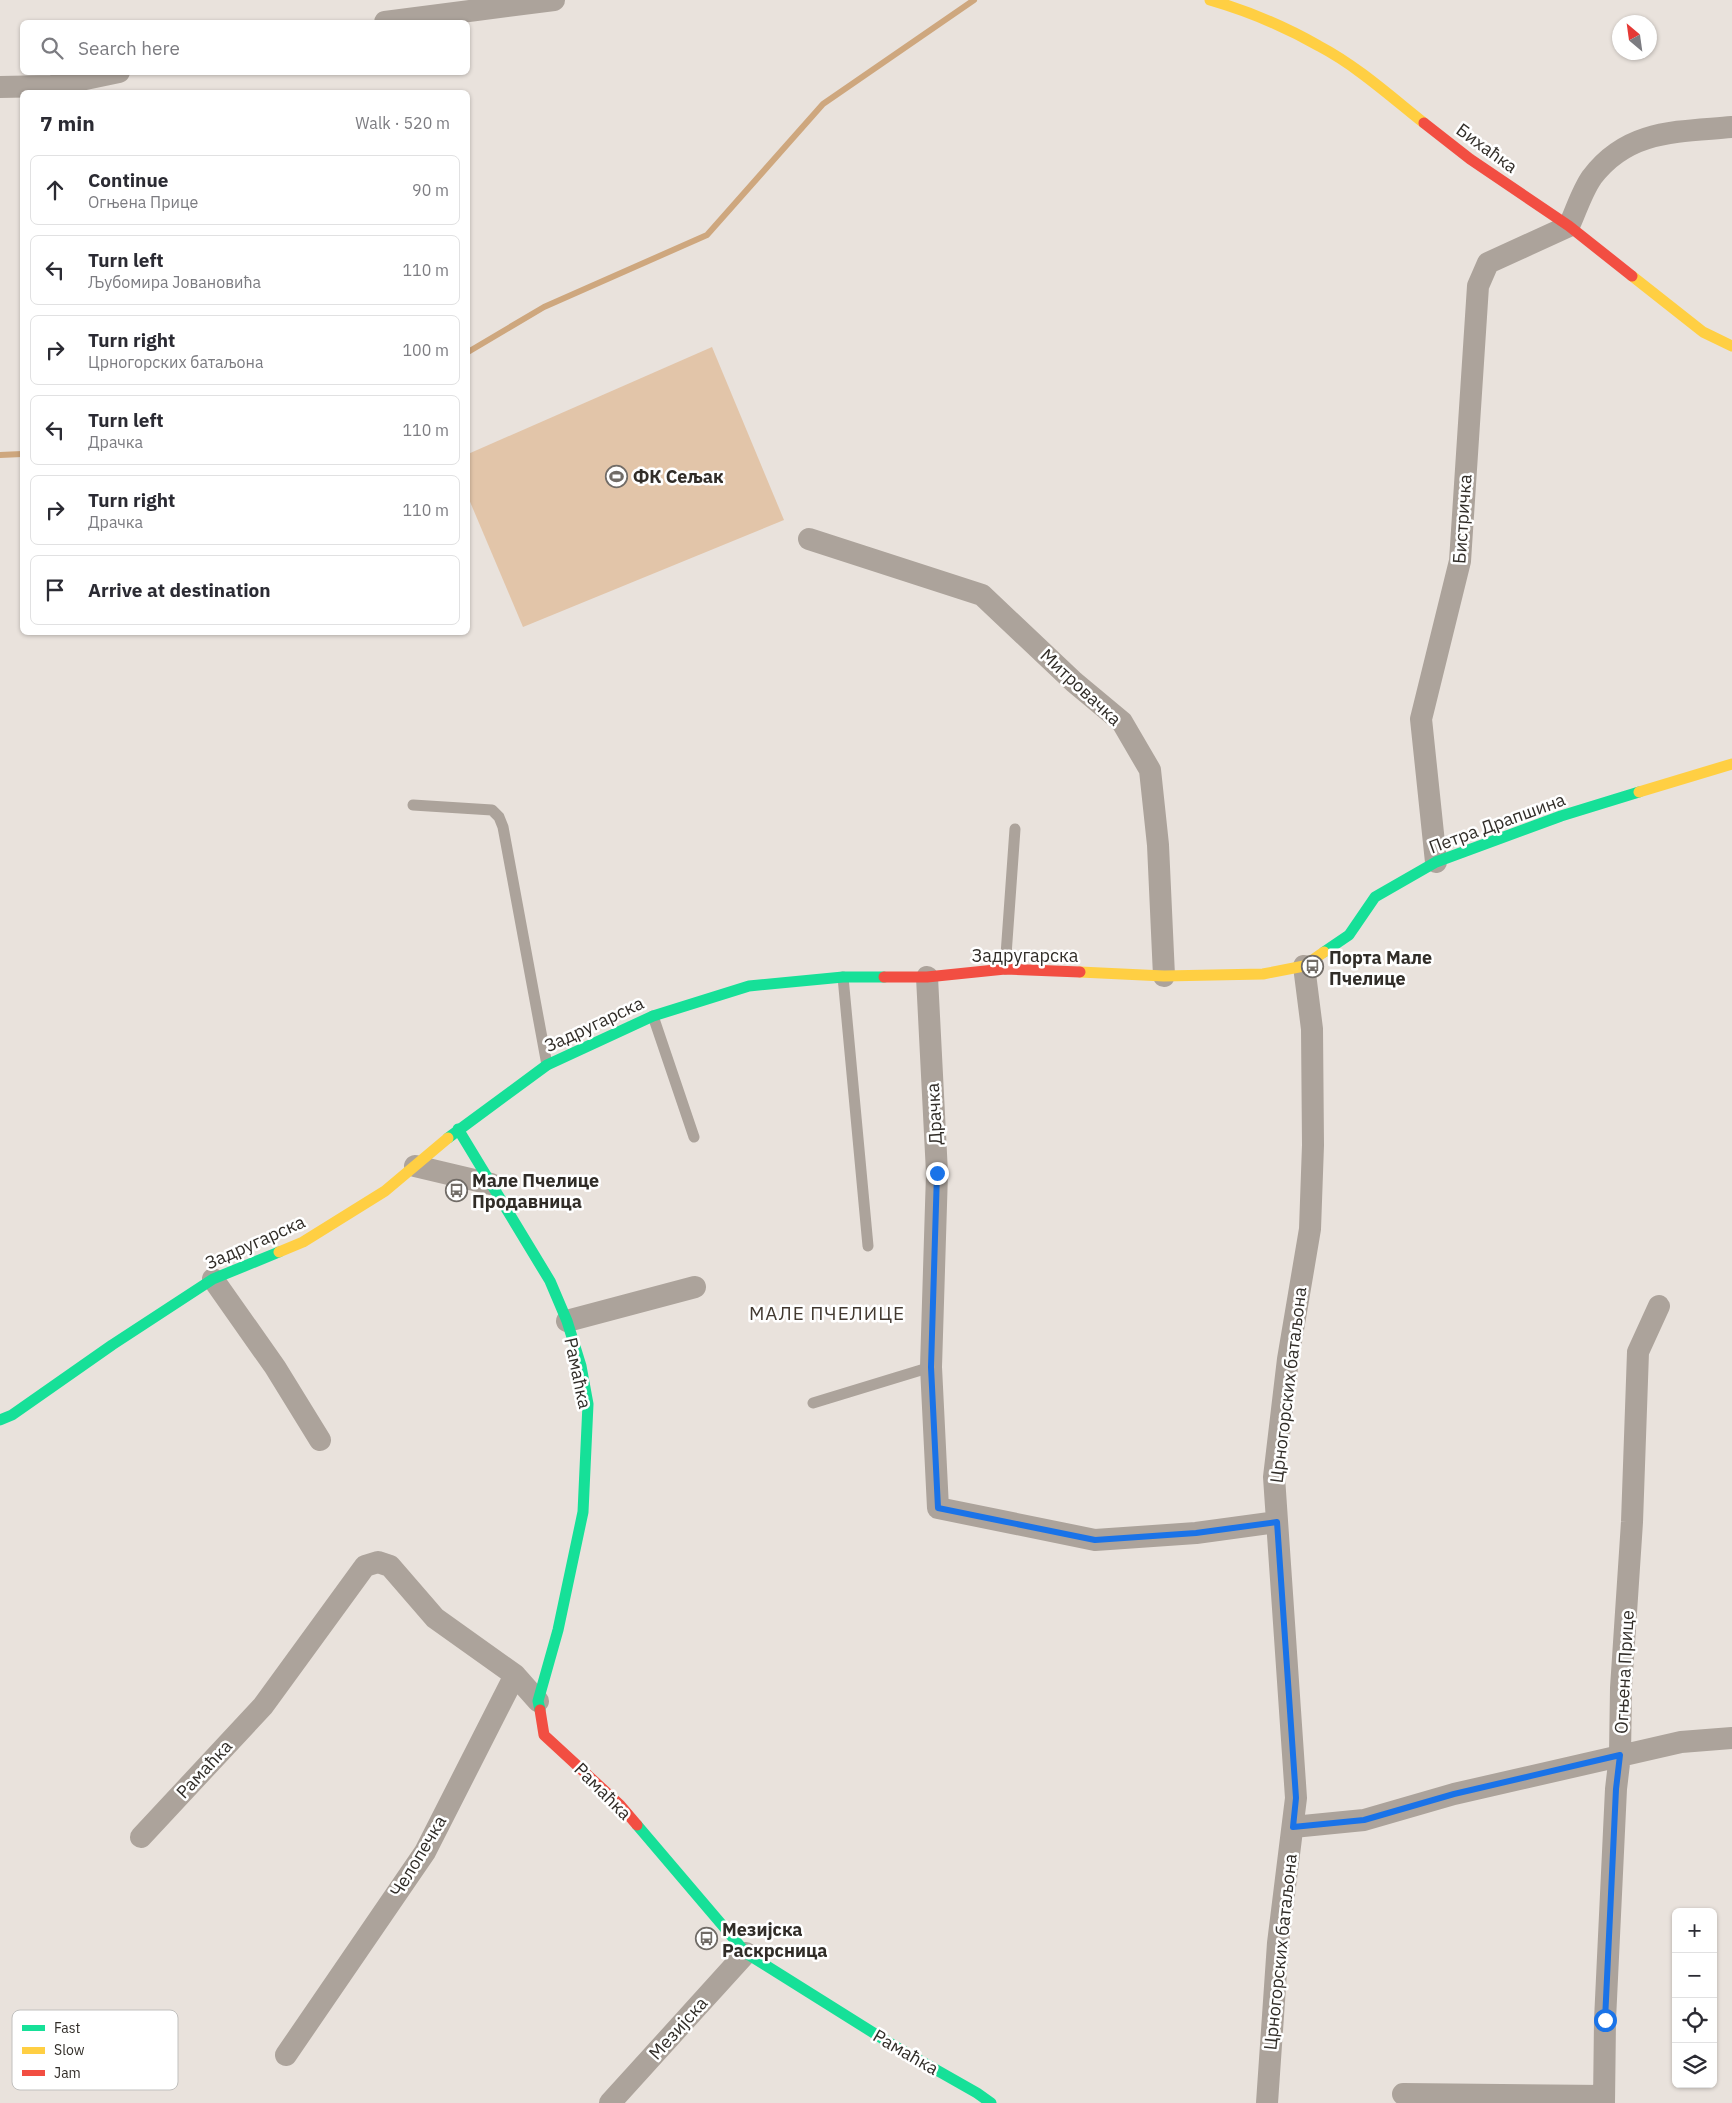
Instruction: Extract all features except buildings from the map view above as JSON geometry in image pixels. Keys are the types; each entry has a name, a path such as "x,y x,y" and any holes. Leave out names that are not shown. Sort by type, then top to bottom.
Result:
{"street":[{"path":"400,20 554,0"},
{"name":"Бихаћка","path":"1210,0 1248,11 1320,46 1358,71 1470,159 1569,226 1703,332 1732,346"},
{"path":"0,87 52,86 105,75"},
{"path":"1569,226 1591,178 1610,157 1632,142 1668,132 1732,127"},
{"name":"Бистричка","path":"1436,862 1421,719 1460,562 1478,286 1488,263 1569,226"},
{"name":"Митровачка","path":"809,539 982,595 1074,682 1122,722 1150,770 1158,845 1164,976"},
{"name":"Петра Драпшина","path":"1304,966 1349,935 1375,898 1436,862 1561,816 1732,764"},
{"name":"Задругарска","path":"0,1420 12,1415 112,1345 212,1279 303,1242 384,1191 458,1129 547,1064 653,1016 749,986 843,978 927,977 1005,969 1164,976 1263,974 1304,966"},
{"name":"Црногорских батаљона","path":"1267,2103 1278,1943 1296,1798 1274,1476 1288,1359 1310,1229 1312,1029 1304,966"},
{"name":"Драчка","path":"927,977 937,1173 931,1367 938,1508 1095,1540 1196,1533 1277,1522"},
{"name":"Рамаћка","path":"458,1129 550,1281 567,1321 581,1366 588,1404 583,1512 558,1630 538,1701 544,1735 620,1805 746,1953 978,2100"},
{"path":"415,1166 491,1184"},
{"path":"212,1279 275,1368 320,1440"},
{"name":"Рамаћка","path":"567,1321 695,1287"},
{"name":"Огњена Прице","path":"1604,2100 1605,2020 1616,1789 1620,1755 1621,1688 1632,1522 1638,1352 1659,1306"},
{"name":"Рамаћка","path":"141,1837 263,1706 365,1566 378,1562 390,1566 435,1618 514,1675"},
{"path":"514,1675 538,1701"},
{"name":"Челопечка","path":"286,2055 424,1852 514,1675"},
{"path":"1293,1827 1364,1820 1454,1794 1620,1755 1681,1742 1732,1738"},
{"name":"Мезијска","path":"610,2103 746,1953"},
{"path":"1404,2094 1604,2100"}],"lane":[{"path":"413,805 492,810 499,817 503,827 547,1064"},
{"path":"1005,969 1015,830"},
{"path":"843,978 868,1246"},
{"path":"653,1016 694,1137"},
{"path":"813,1403 931,1367"}],"shaded area":[{"name":"ФК Сељак","path":"712,347 784,520 523,627 470,502 470,453"}],"waterway":[{"path":"470,351 544,307 707,235 823,104 974,0"},
{"path":"0,455 20,454"}],"traffic: fast":[{"path":"1324,952 1349,935 1375,897 1436,862 1561,816 1639,792"},
{"path":"448,1138 547,1065 653,1016 749,986 843,977 884,977"},
{"path":"458,1129 550,1281 567,1321 581,1366 588,1404 583,1512 558,1630 538,1701 540,1710"},
{"path":"0,1420 12,1415 112,1345 213,1279 279,1252"},
{"path":"637,1825 746,1953 896,2047 977,2093 991,2103"}],"traffic: slow":[{"path":"1210,0 1266,20 1293,32 1333,54 1373,82 1424,123"},
{"path":"1632,276 1703,332 1732,346"},
{"path":"1639,792 1732,764"},
{"path":"1080,972 1164,976 1263,974 1304,966 1324,952"},
{"path":"279,1252 303,1242 385,1191 448,1138"}],"traffic: jam":[{"path":"1424,123 1470,159 1569,226 1632,276"},
{"path":"884,977 927,977 1005,969 1080,972"},
{"path":"540,1710 544,1735 620,1805 637,1825"}],"place":[{"name":"ФК Сељак","path":"617,476"},
{"name":"Порта Мале Пчелице","path":"1313,967"},
{"name":"Мале Пчелице Продавница","path":"456,1190"},
{"name":"Мезијска Раскрсница","path":"706,1939"}],"district":[{"name":"МАЛЕ ПЧЕЛИЦЕ","path":"827,1313"}],"route":[{"path":"937,1173 931,1367 938,1508 1095,1540 1196,1533 1277,1522 1296,1798 1293,1827 1364,1820 1454,1794 1620,1755 1616,1789 1605,2020"}]}
